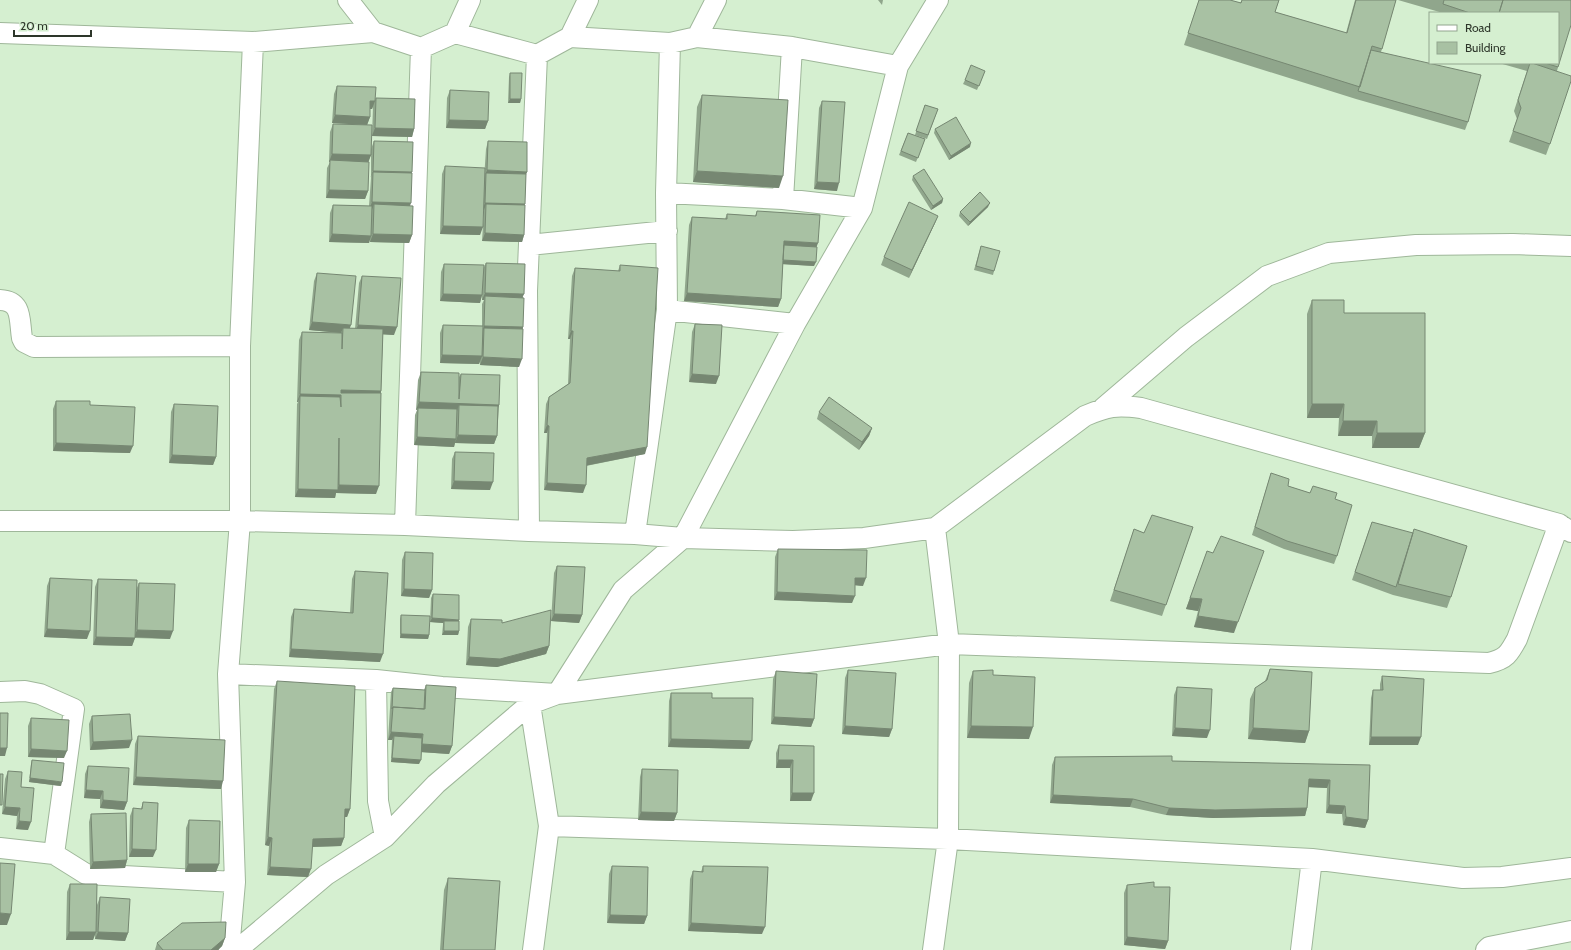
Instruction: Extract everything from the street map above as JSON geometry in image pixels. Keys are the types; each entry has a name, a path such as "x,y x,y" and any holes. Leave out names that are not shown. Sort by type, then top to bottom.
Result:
{"street":[{"path":"348,0 373,32"},
{"path":"455,33 470,0"},
{"path":"570,37 588,0"},
{"path":"697,37 716,0"},
{"path":"237,950 326,875 386,837 436,784 530,704 556,694 623,590 683,538 795,324 862,208 898,66 938,0"},
{"path":"0,33 253,42 373,32 420,48 455,33 537,55 570,37 670,43 697,37 792,48 898,66"},
{"path":"229,950 235,882 228,674 240,521 240,346 253,42"},
{"path":"635,534 667,310 666,193 670,43"},
{"path":"405,525 420,48"},
{"path":"782,200 792,48"},
{"path":"529,532 527,291 537,55"},
{"path":"666,193 782,200 862,208"},
{"path":"529,245 667,231"},
{"path":"1103,408 1186,337 1266,276 1329,253 1416,245 1513,244 1571,246"},
{"path":"0,300 11,301 15,304 18,309 22,338 24,342 34,347 240,346"},
{"path":"667,310 795,324"},
{"path":"0,521 240,521 405,525 529,532 635,534 683,538 793,541 856,538 935,528 1085,416 1103,408 1118,406 1140,408 1565,528 1511,651 1503,660 1489,663 949,644 556,694 442,687 376,680 228,674"},
{"path":"933,950 948,839 949,644 935,528"},
{"path":"376,680 378,801 386,837"},
{"path":"0,692 25,691 40,694 74,709 54,854"},
{"path":"530,704 549,826 533,950"},
{"path":"549,826 948,839 1312,859 1463,878 1502,877 1571,868"},
{"path":"0,848 54,854 86,874 235,882"},
{"path":"1301,950 1312,859"},
{"path":"1486,950 1489,947 1496,945 1571,931"}],"building":[{"path":"1199,0 1230,0 1241,3 1242,0 1279,0 1275,12 1347,33 1356,0 1396,0 1382,49 1372,46 1360,87 1188,33"},
{"path":"1444,0 1503,0 1499,12 1467,12 1443,4"},
{"path":"1503,0 1571,0 1571,25 1559,64 1559,12 1499,12"},
{"path":"1371,50 1481,75 1468,122 1358,91"},
{"path":"1530,64 1535,64 1571,76 1571,81 1550,144 1513,131 1521,108 1518,100"},
{"path":"1548,64 1559,64 1558,67"},
{"path":"971,65 985,71 979,86 965,80"},
{"path":"510,73 522,73 521,99 510,99"},
{"path":"337,86 376,87 375,101 370,101 370,117 335,115"},
{"path":"450,90 489,92 488,121 449,120"},
{"path":"702,95 788,100 783,176 697,171"},
{"path":"376,98 415,99 414,129 375,128"},
{"path":"822,101 845,102 839,183 817,182"},
{"path":"925,105 938,109 928,135 916,131"},
{"path":"956,117 971,143 951,156 935,129"},
{"path":"333,124 372,125 371,155 332,154"},
{"path":"908,133 925,139 918,158 901,151"},
{"path":"374,141 413,142 412,172 373,171"},
{"path":"488,141 527,142 527,172 487,170"},
{"path":"330,160 369,162 368,191 329,190"},
{"path":"445,166 485,168 483,227 443,226"},
{"path":"924,169 943,199 933,206 913,176"},
{"path":"373,172 412,173 411,203 372,202"},
{"path":"486,173 526,174 525,204 485,203"},
{"path":"980,192 990,203 970,222 960,212"},
{"path":"909,202 938,216 912,270 884,257"},
{"path":"374,204 413,206 412,235 373,234"},
{"path":"486,204 525,205 524,235 485,233"},
{"path":"333,205 372,206 371,236 332,234"},
{"path":"757,211 820,215 818,243 784,241 781,299 687,293 692,217 727,219 727,214 756,216"},
{"path":"784,245 817,247 816,262 783,260"},
{"path":"981,246 1000,251 994,271 976,266"},
{"path":"486,263 525,264 524,294 485,293"},
{"path":"444,264 484,265 482,295 443,294"},
{"path":"620,265 658,268 647,447 587,458 586,485 547,483 549,426 547,425 549,397 570,383 573,331 571,331 575,268 620,271"},
{"path":"317,273 356,276 351,325 312,322"},
{"path":"362,276 401,278 397,327 358,325"},
{"path":"485,296 524,298 523,327 484,326"},
{"path":"1312,300 1344,300 1344,313 1425,313 1425,433 1377,433 1377,421 1343,421 1344,404 1312,404"},
{"path":"695,324 722,325 719,376 692,374"},
{"path":"443,325 483,326 482,356 442,355"},
{"path":"343,328 383,329 381,391 341,390 341,393 381,393 379,486 339,485 339,438 338,490 298,489 300,396 340,397 341,407 341,395 300,394 302,332 342,333 342,349"},
{"path":"484,328 523,329 522,359 483,357"},
{"path":"421,372 459,373 459,399 461,374 500,375 499,405 419,402"},
{"path":"829,397 872,428 862,442 819,412"},
{"path":"56,401 90,401 90,405 135,407 133,446 56,443"},
{"path":"174,404 218,406 216,457 172,455"},
{"path":"459,405 498,406 497,436 458,435"},
{"path":"418,408 457,409 456,439 417,437"},
{"path":"455,452 494,453 493,482 454,481"},
{"path":"1271,473 1289,479 1288,486 1310,493 1313,486 1337,493 1335,499 1352,505 1337,556 1287,541 1255,527"},
{"path":"1152,515 1193,527 1166,605 1114,590 1134,529 1144,533"},
{"path":"1372,522 1413,533 1396,587 1355,572"},
{"path":"1414,529 1467,546 1451,597 1398,584"},
{"path":"1221,536 1264,551 1238,622 1198,616 1202,599 1190,598 1207,551 1213,553"},
{"path":"778,549 867,550 866,578 855,578 855,596 777,592"},
{"path":"405,552 433,553 432,590 404,589"},
{"path":"557,566 585,567 582,615 554,614"},
{"path":"355,571 388,573 383,654 291,649 294,609 353,613"},
{"path":"50,578 92,580 90,631 47,629"},
{"path":"98,579 137,580 135,638 96,637"},
{"path":"139,583 175,584 173,631 137,630"},
{"path":"433,594 459,595 459,620 432,618"},
{"path":"551,610 549,646 500,659 469,657 471,619 502,620 502,623"},
{"path":"401,615 430,616 429,635 401,634"},
{"path":"444,621 459,621 459,631 444,631"},
{"path":"1270,669 1312,672 1309,731 1253,728 1255,688 1267,680"},
{"path":"848,670 896,673 892,729 845,726"},
{"path":"993,670 993,675 1035,677 1033,727 971,726 973,671"},
{"path":"776,671 817,674 814,719 774,717"},
{"path":"1382,676 1424,679 1421,737 1371,737 1373,690 1383,690"},
{"path":"277,681 355,686 350,809 345,809 344,838 313,839 311,869 270,867 272,838 268,837"},
{"path":"426,685 456,687 452,746 422,744 423,734 391,732 393,707 425,709"},
{"path":"1177,687 1212,689 1210,730 1175,728"},
{"path":"393,688 425,690 424,709 393,707 392,709"},
{"path":"671,693 712,693 712,698 753,698 752,741 671,739"},
{"path":"0,713 8,713 7,748 0,748"},
{"path":"130,714 132,740 93,742 92,716"},
{"path":"31,718 69,720 67,751 31,749"},
{"path":"138,736 225,740 223,781 136,777"},
{"path":"394,736 422,738 421,760 392,758"},
{"path":"779,745 814,746 814,793 792,793 793,760 778,760"},
{"path":"1172,756 1172,761 1370,765 1368,820 1346,817 1345,806 1329,805 1330,780 1309,779 1307,808 1215,810 1169,808 1133,799 1053,795 1055,757"},
{"path":"32,760 64,763 62,782 30,778"},
{"path":"88,766 129,768 127,802 103,800 103,791 86,790"},
{"path":"642,769 678,770 677,813 641,812"},
{"path":"8,771 22,772 21,787 34,788 31,822 19,821 20,808 5,807"},
{"path":"0,774 3,774 2,805 0,805"},
{"path":"143,802 158,803 156,850 132,849 133,808 142,809"},
{"path":"126,813 127,860 93,862 91,814"},
{"path":"189,820 220,821 219,864 188,864"},
{"path":"0,863 15,864 11,914 0,913"},
{"path":"612,866 648,867 647,916 610,915"},
{"path":"703,866 768,867 765,927 691,923 693,871 703,872"},
{"path":"448,878 500,881 495,950 443,950"},
{"path":"1154,882 1154,887 1170,887 1168,941 1127,937 1127,885"},
{"path":"70,884 97,884 96,932 69,932"},
{"path":"100,897 130,899 128,933 98,932"},
{"path":"226,922 225,938 211,950 163,950 157,943 182,923"}]}
